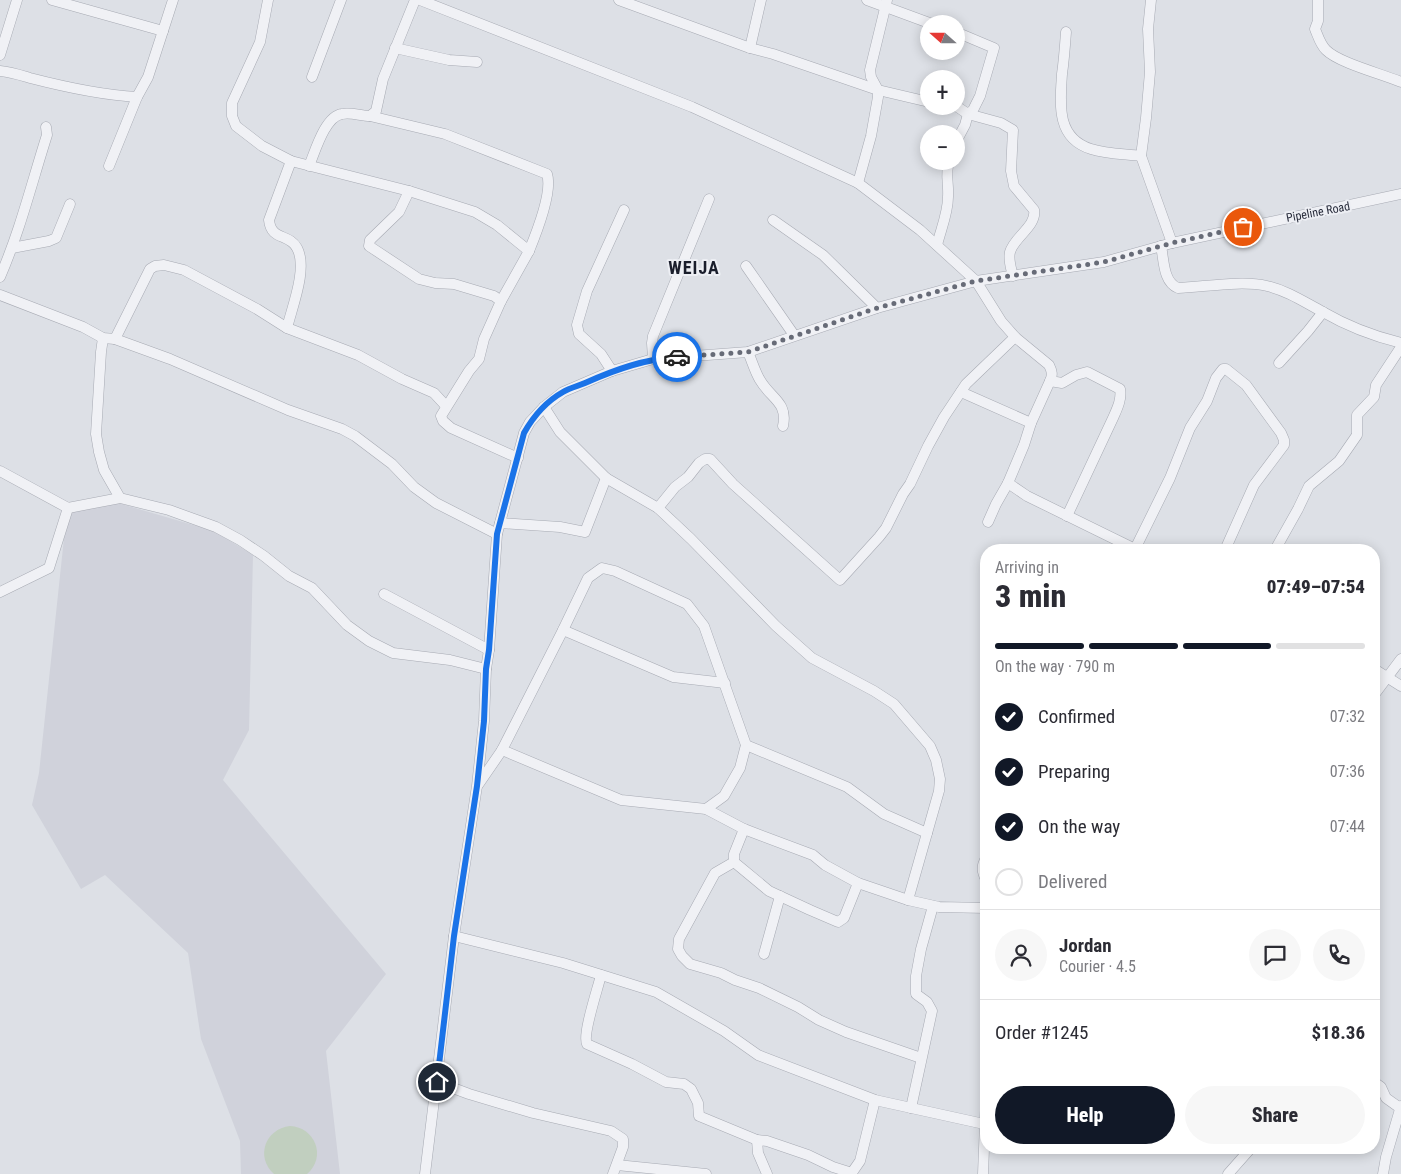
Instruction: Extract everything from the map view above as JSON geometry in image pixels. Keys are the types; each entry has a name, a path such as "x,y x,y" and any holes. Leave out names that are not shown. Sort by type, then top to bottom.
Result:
{"street":[{"path":"0,55 17,0"},
{"path":"52,0 163,31"},
{"path":"110,166 137,97 148,77 173,0"},
{"path":"268,0 260,42 232,103 232,116 236,126 250,137 291,161 409,191 475,212 497,225 529,251"},
{"path":"312,77 341,0"},
{"path":"370,116 376,111 380,87 415,0"},
{"path":"619,0 750,48 878,90 920,100"},
{"path":"750,48 761,0"},
{"path":"867,0 886,3 920,19"},
{"path":"1152,0 1148,28 1149,81 1141,156 1172,243"},
{"path":"1318,0 1318,21 1315,29 1322,46 1327,51 1345,61 1401,82"},
{"path":"425,1 692,107 858,183 938,245 976,281 1002,321 1015,337 1049,364 1052,375 1030,423 1024,445 1008,483 988,522"},
{"path":"858,183 871,136 878,90 873,82 870,70 886,3"},
{"path":"1066,32 1060,105 1062,118 1072,138 1080,145 1092,150 1141,156"},
{"path":"965,36 994,48 980,96 973,110 968,114 965,127"},
{"path":"395,48 449,60 477,62"},
{"path":"0,71 13,72 30,78 113,96 137,97"},
{"path":"965,112 1012,128 1014,133 1011,172 1014,186 1034,210 1035,214 1032,222 1015,242 1010,252 1009,261 1013,276"},
{"path":"309,166 322,133 332,118 343,113 370,116 445,134 547,174 549,180 544,209 529,251 501,301 484,339 479,359 469,371 441,416 443,422 451,428 518,458"},
{"path":"0,277 12,248 46,134 46,127"},
{"path":"287,328 302,260 297,248 291,241 275,234 270,229 270,220 291,161"},
{"path":"938,245 947,209 947,170"},
{"path":"409,191 399,212 370,240 369,246 418,279 435,283 454,284 494,296 501,301"},
{"name":"Pipeline Road","path":"425,1174 454,936 477,786 484,721 486,669 497,534 524,433 530,422 544,407 564,392 612,371 653,359 748,352 877,308 976,281 1104,262 1172,243 1401,194"},
{"path":"653,359 653,336 708,199"},
{"path":"12,248 56,238 70,204"},
{"path":"612,371 602,354 578,334 577,325 587,291 624,210"},
{"path":"774,220 824,255 877,308"},
{"path":"1161,246 1168,282 1178,288 1251,284 1266,286 1304,300 1323,312 1374,336 1401,343"},
{"path":"115,339 150,269 164,265 184,270 215,285 287,328 358,355 402,379 434,393 446,406"},
{"path":"746,266 794,336"},
{"path":"0,296 83,327 103,338 115,339 170,359 288,410 355,436 392,464 414,487 431,499 497,534"},
{"path":"1279,363 1323,312"},
{"path":"658,508 675,486 688,477 699,463 705,459 710,459 733,484 840,580 879,537 910,484 944,417 966,384 1015,337"},
{"path":"103,338 96,434 98,452 104,470 120,498"},
{"path":"1278,544 1309,486 1339,461 1357,435 1358,415 1374,397 1376,385 1401,347"},
{"path":"748,352 760,381 784,408 785,418 783,426"},
{"path":"1138,544 1170,478 1190,428 1207,401 1216,378 1223,369 1246,385 1281,433 1284,440 1284,445 1254,485 1228,544"},
{"path":"1050,381 1062,383 1076,375 1087,372 1120,389 1121,393 1120,402 1113,418 1067,516"},
{"path":"961,392 1030,423"},
{"path":"544,407 560,432 606,478 658,508 776,626 812,658 874,691 894,704 930,746 936,760 939,790 908,900"},
{"path":"0,471 68,508 120,498 169,510 216,527 264,556 288,576 312,588 346,625 369,641 393,653 450,660 486,669"},
{"path":"500,523 560,527 585,532 606,478"},
{"path":"1008,483 1027,496 1116,544"},
{"path":"0,592 49,568 68,508"},
{"path":"477,786 502,750 588,578 602,568 615,571 687,604 704,626 746,745 740,768 724,796 706,809"},
{"path":"384,594 489,650"},
{"path":"563,630 673,677 725,683"},
{"path":"1380,687 1401,659"},
{"path":"1380,673 1401,686"},
{"path":"746,745 847,787 884,814 927,833"},
{"path":"502,750 621,800 706,809 744,829 813,855 858,883 908,900 933,906 980,908"},
{"path":"734,862 734,854 744,829"},
{"path":"734,862 769,891 838,922 844,918 858,883"},
{"path":"734,862 719,869 710,880 679,939 677,945 682,956 690,964 721,973 759,988 846,1032 922,1058"},
{"path":"764,954 780,896"},
{"path":"911,1108 932,1011 927,1002 916,994 916,976 933,906"},
{"path":"454,936 563,963 664,995 685,1010 724,1030 758,1055 875,1100 980,1123"},
{"path":"601,975 585,1042 666,1082 684,1084 691,1089 698,1103 699,1116 757,1140 767,1141 800,1152 833,1167 852,1173 860,1160 875,1100"},
{"path":"437,1082 469,1094 533,1113 611,1131 623,1139 623,1147 615,1169 706,1174"},
{"path":"1380,1086 1386,1098 1401,1107 1386,1157 1384,1174"},
{"path":"757,1140 758,1153 767,1174"},
{"path":"983,1154 983,1174"},
{"path":"1228,1174 1246,1154"}],"shaded area":[{"path":"118,503 214,531 253,555 249,730 223,780 386,974 326,1051 340,1174 241,1174 240,1141 201,1039 188,953 105,875 81,889 32,805 39,773 67,510"}],"green space":[{"path":"290,1126 306,1132 312,1137 315,1144 316,1159 313,1167 307,1174 274,1174 265,1160 264,1152 269,1138 281,1128"}],"way so far":[{"path":"677,357 748,352 877,308 976,281 1104,262 1172,243 1243,227"}],"district":[{"name":"WEIJA","path":"694,268"}],"route":[{"path":"437,1082 454,936 477,786 484,721 486,669 497,534 524,433 530,422 544,407 564,392 612,371 653,359 677,357"}]}
